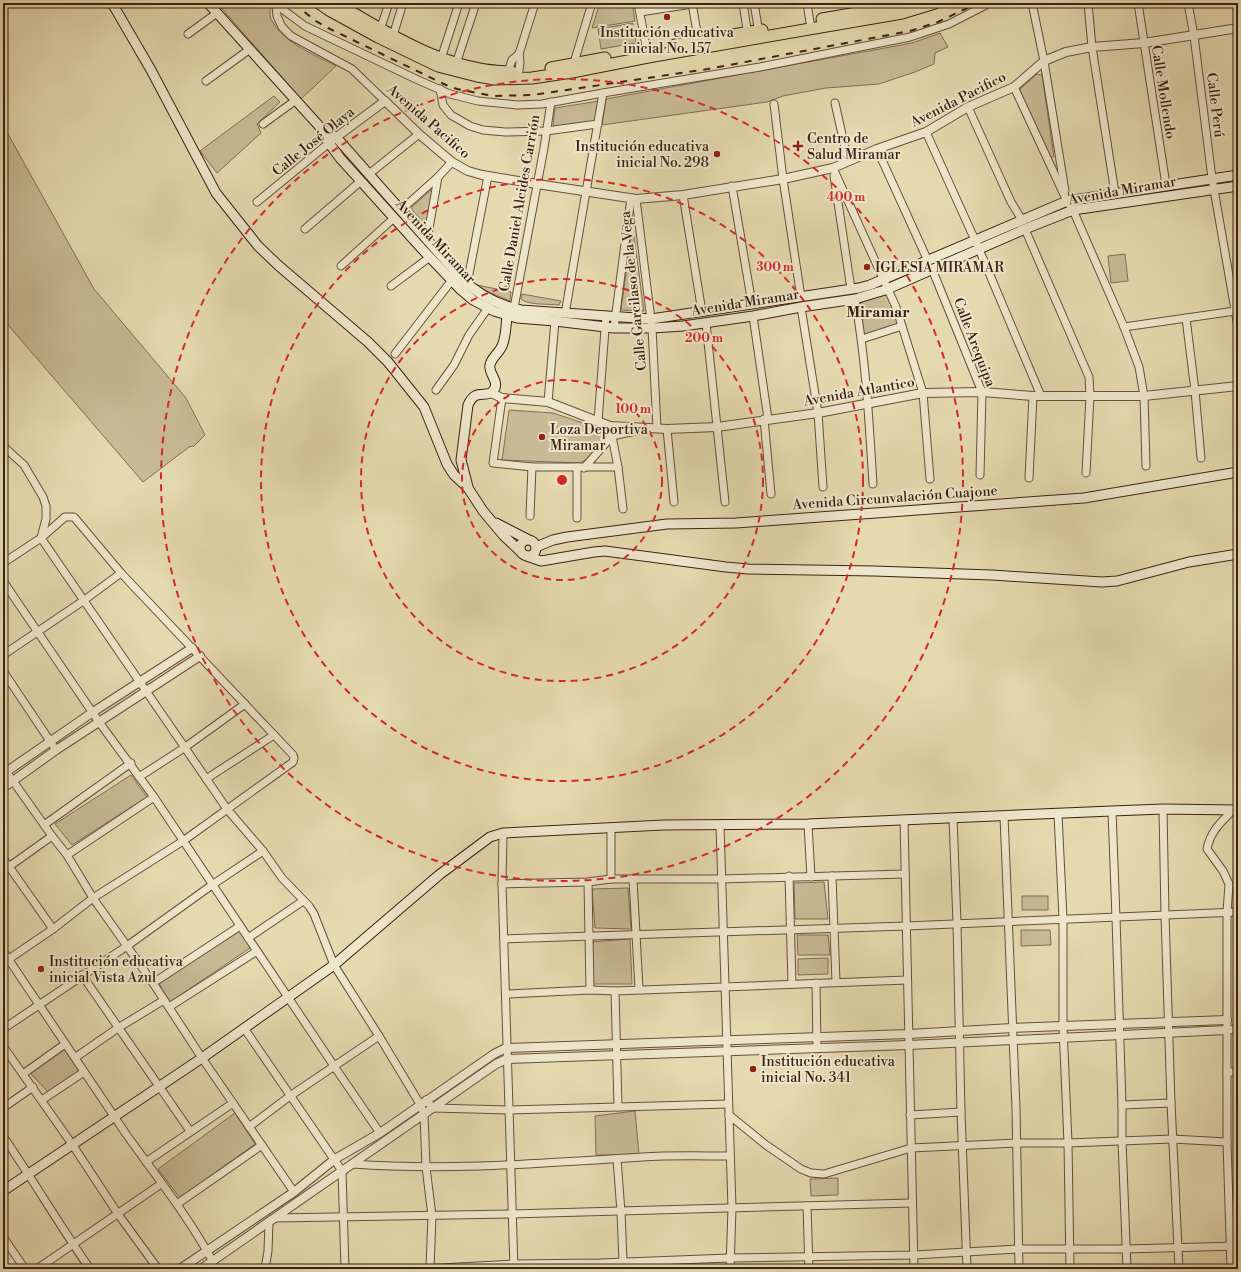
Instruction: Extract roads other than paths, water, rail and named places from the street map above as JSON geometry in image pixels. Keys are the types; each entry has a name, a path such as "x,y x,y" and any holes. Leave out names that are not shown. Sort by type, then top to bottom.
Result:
{"highway":[{"path":"320,3 333,5 379,33 440,62 455,67 513,75 546,69 573,68 810,25 861,11 935,3"}],"main road":[{"path":"112,3 151,70 216,193 258,246 279,266 368,342 388,362 424,407 447,464 454,475 468,488 504,536 525,555 541,561 605,551 748,569 992,575 1102,582 1124,580 1188,562 1238,554"},
{"name":"Avenida Miramar","path":"208,3 320,127 329,143 394,218 467,295 488,308 507,315 527,319 609,328 652,324 706,323 753,316 801,306 855,300 888,289 974,240 1073,210 1238,186"},
{"name":"Avenida Miramar","path":"320,127 336,137 467,284 487,298 514,308 565,314 610,317 652,324 702,312 870,286 979,249 1067,201 1238,175"},
{"path":"468,488 461,460 468,404 470,398 476,395 491,394 496,386 490,370 490,364 502,347 506,330 507,315"},
{"name":"Avenida Circunvalación Cuajone","path":"525,555 532,555 532,544 567,537 667,524 736,523 1084,498 1238,472"},
{"path":"490,519 532,544 541,556 550,560"},
{"path":"525,555 520,548 522,542 532,544"},
{"path":"3,1191 114,1115 202,1058 334,966 439,875 490,837 503,833 664,825 808,824 1163,809 1236,809"}],"street":[{"path":"379,33 389,3"},
{"path":"392,39 403,3"},
{"path":"440,62 459,3"},
{"path":"455,67 476,3"},
{"path":"513,75 520,62 518,54 535,3"},
{"path":"573,68 592,3"},
{"path":"638,3 647,54"},
{"path":"640,12 692,3 699,44"},
{"path":"743,3 754,35"},
{"path":"754,3 754,35"},
{"path":"807,3 810,25"},
{"path":"275,4 305,26 440,89 464,98 491,103 530,105 760,67 910,37 948,24 990,3"},
{"path":"1032,3 1044,61 1067,201"},
{"path":"1088,3 1092,48 1115,193"},
{"name":"Calle Mollendo","path":"1138,3 1166,185"},
{"name":"Calle Perú","path":"1188,3 1194,36 1212,178 1238,328"},
{"name":"Avenida Pacifico","path":"275,4 277,16 282,27 291,36 352,69 419,134 452,162 468,171 488,176 634,199 683,195 783,179 832,168 877,149 926,132 968,107 1014,87 1044,61 1066,52 1144,43 1238,28"},
{"path":"188,34 217,13"},
{"path":"206,81 250,49"},
{"path":"1014,87 1067,201 1073,210 1124,327 1139,367 1144,396 1146,466"},
{"path":"440,89 443,104 451,115 470,126 484,130 505,132 546,131 598,124"},
{"path":"565,314 603,93"},
{"path":"263,124 296,100"},
{"name":"Calle José Olaya","path":"257,202 336,137 385,101"},
{"name":"Calle Daniel Alcides Carrión","path":"514,308 551,102"},
{"path":"835,103 848,161"},
{"path":"774,104 783,179 801,297"},
{"path":"968,107 1011,202 1024,225 1089,377 1090,396 1086,473"},
{"path":"926,132 979,249 1037,396 1030,478"},
{"path":"370,174 419,134"},
{"name":"Calle Arequipa","path":"877,149 930,265 982,392 980,475"},
{"path":"401,210 438,177 452,162"},
{"path":"832,168 896,307 902,326 923,393 930,479"},
{"path":"832,168 850,289"},
{"path":"467,284 488,176"},
{"path":"427,240 438,177"},
{"path":"305,229 362,181"},
{"path":"732,186 752,304"},
{"path":"683,195 702,312"},
{"path":"598,421 610,317 634,199"},
{"name":"Calle Garcilaso de la Vega","path":"634,199 652,324 655,428"},
{"path":"341,266 394,218"},
{"path":"391,286 430,257"},
{"path":"395,354 452,280"},
{"path":"855,300 862,339 869,404 873,484"},
{"path":"801,306 818,413 823,487"},
{"path":"436,390 454,365 469,335 488,308"},
{"path":"1124,327 1235,311"},
{"path":"753,316 766,419 771,494"},
{"path":"1186,318 1195,391 1200,458"},
{"path":"548,402 555,321"},
{"path":"706,323 725,502"},
{"path":"862,339 902,326"},
{"name":"Avenida Atlantico","path":"491,394 502,398 548,402 610,426 667,429 717,427 818,413 923,393 982,392 1037,396 1144,396 1238,386"},
{"path":"502,398 493,463 532,467 618,467"},
{"path":"610,426 618,467 623,509"},
{"path":"577,518 581,467 612,436 655,428"},
{"path":"667,429 674,502"},
{"path":"3,446 24,465 43,496 46,506 46,519 41,538 227,809 263,851 282,878 314,914 334,966 423,1102 433,1108 509,1110 728,1104"},
{"path":"530,516 532,467"},
{"path":"3,563 41,538 65,517 74,518 121,573 274,734 294,758 293,762 182,841 94,898 53,929 6,961"},
{"path":"3,654 83,601 121,573"},
{"path":"3,581 99,722 154,797 182,841 380,1133"},
{"path":"192,648 4,771 13,780 67,855 94,898 294,1192"},
{"path":"3,788 56,750 200,656"},
{"path":"3,671 56,750"},
{"path":"139,777 184,748 245,704"},
{"path":"206,779 274,734"},
{"path":"44,825 130,763"},
{"path":"67,855 154,797"},
{"path":"1163,809 1170,1103 1179,1269"},
{"path":"1232,1269 1234,1246 1227,1142 1227,912 1229,884 1223,870 1207,849 1209,839 1220,824 1236,809"},
{"path":"1112,811 1127,1269"},
{"path":"1058,814 1063,919 1063,1036 1068,1143 1070,1269"},
{"path":"1004,816 1017,1143 1020,1269"},
{"path":"954,818 961,1112 967,1269"},
{"path":"904,819 914,1269"},
{"path":"808,824 811,877"},
{"path":"720,825 732,1208 729,1258 730,1269"},
{"path":"611,828 611,879"},
{"path":"503,833 502,884 513,1266"},
{"path":"6,869 52,836"},
{"path":"3,1029 127,946 212,885 263,851"},
{"path":"3,858 6,869 53,929"},
{"path":"502,884 588,882 611,879 721,879 905,874"},
{"path":"789,876 792,984"},
{"path":"832,876 836,982"},
{"path":"634,879 638,989"},
{"path":"588,882 590,990"},
{"path":"248,938 303,900"},
{"path":"504,939 906,926 1238,912"},
{"path":"153,983 240,926"},
{"path":"3,951 6,961 39,1004 161,1184 177,1204 207,1251 207,1267"},
{"path":"169,1007 257,951"},
{"path":"82,975 190,1131"},
{"path":"506,994 907,980"},
{"path":"816,983 817,1048"},
{"path":"615,991 618,1107"},
{"path":"76,1058 118,1028 164,1000"},
{"path":"180,1269 294,1192 334,1159 380,1133 494,1054 506,1048 909,1034 1012,1028 1227,1020"},
{"path":"244,1028 342,1172 345,1269"},
{"path":"207,1267 496,1064 507,1059 817,1048 1238,1029"},
{"path":"250,1128 290,1096 379,1036"},
{"path":"23,1074 65,1044"},
{"path":"3,1046 42,1100 118,1214 158,1269"},
{"path":"42,1100 84,1072"},
{"path":"1227,1072 1238,1072"},
{"path":"3,1108 33,1087"},
{"path":"423,1102 426,1167 432,1216 430,1269"},
{"path":"146,1162 233,1103"},
{"path":"1122,1105 1170,1103"},
{"path":"910,1115 961,1112"},
{"path":"729,1115 766,1145 802,1169 811,1173 824,1174 911,1148 1017,1143 1068,1143 1172,1139 1227,1142"},
{"path":"3,1136 29,1173 73,1245 90,1269"},
{"path":"177,1204 262,1145"},
{"path":"353,1164 426,1167 617,1160 642,1157 730,1156"},
{"path":"617,1160 623,1262"},
{"path":"37,1269 161,1184"},
{"path":"272,1220 343,1217 621,1212 912,1203"},
{"path":"807,1206 809,1269"},
{"path":"265,1269 272,1220"},
{"path":"3,1237 25,1269"},
{"path":"422,1269 513,1266 600,1266 623,1262 647,1265 729,1258 914,1255 1019,1249 1126,1249 1234,1246"},
{"path":"197,1258 207,1267"}],"railway":[{"path":"294,3 314,20 328,28 446,85 457,89 493,96 533,95 708,69 910,31 938,22 978,3"}],"place":[{"name":"Institución educativa inicial No. 157","path":"667,17"},
{"name":"Centro de Salud Miramar","path":"798,146"},
{"name":"Institución educativa inicial No. 298","path":"717,154"},
{"name":"IGLESIA MIRAMAR","path":"867,267"},
{"name":"Loza Deportiva Miramar","path":"542,437"},
{"name":"Institución educativa inicial Vista Azul","path":"41,969"},
{"name":"Institución educativa inicial No. 341","path":"753,1069"}],"district":[{"name":"Miramar","path":"878,312"}]}
